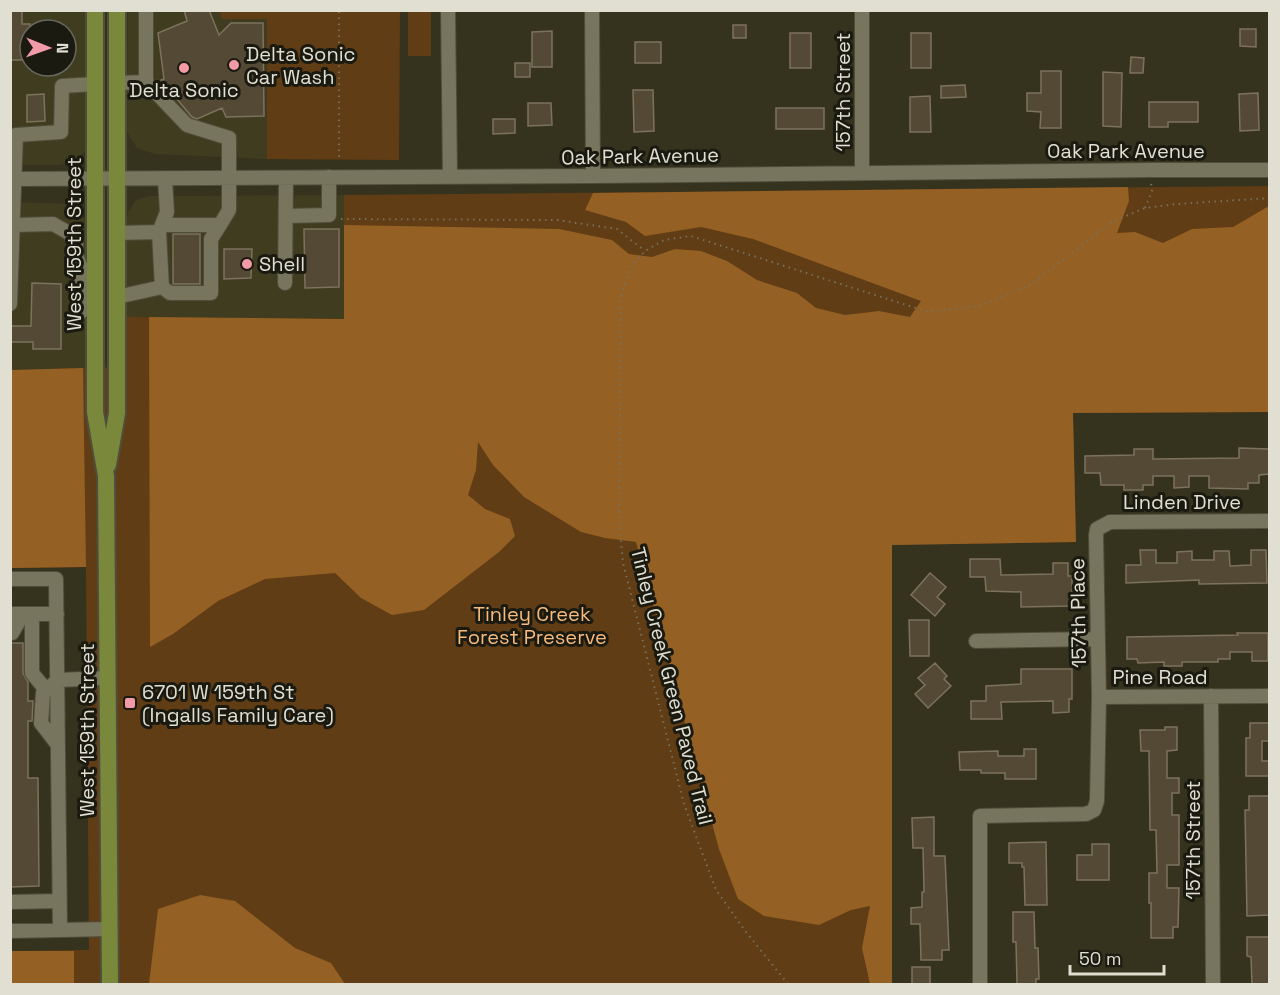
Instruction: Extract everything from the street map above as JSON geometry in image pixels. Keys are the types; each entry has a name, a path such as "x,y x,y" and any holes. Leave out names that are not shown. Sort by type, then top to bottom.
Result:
{"main road":[{"name":"West 159th Street","path":"95,10 96,179 89,271 95,412 106,476 110,984"},
{"name":"West 159th Street","path":"106,476 117,413 117,10"}],"street":[{"path":"146,10 146,82 186,124 229,138 229,210 211,239 211,293 170,294 162,287 160,229 167,212 165,179"},
{"path":"448,10 450,176"},
{"path":"592,10 593,176"},
{"name":"157th Street","path":"862,10 862,172"},
{"path":"117,83 146,82"},
{"path":"10,304 12,179 16,135 61,132 62,86 96,84"},
{"name":"Oak Park Avenue","path":"12,179 1269,170"},
{"path":"286,216 330,215 329,177"},
{"path":"285,283 286,178"},
{"path":"13,218 53,224 69,233 76,243 76,255 89,271 81,312"},
{"path":"117,233 220,225"},
{"path":"117,297 162,287"},
{"name":"Linden Drive","path":"1098,529 1110,522 1269,521"},
{"name":"157th Place","path":"1098,529 1096,535 1099,697"},
{"path":"10,579 56,579 60,930"},
{"path":"22,614 57,614"},
{"path":"10,633 22,614"},
{"path":"22,614 32,673 46,690"},
{"path":"976,641 1098,639"},
{"path":"58,745 41,723 43,693 58,680 107,678"},
{"name":"157th Street","path":"1211,696 1213,984"},
{"name":"Pine Road","path":"980,984 980,816 1086,814 1094,810 1097,801 1099,697 1269,696"},
{"path":"10,902 59,901"},
{"path":"10,931 109,929"}],"path":[{"path":"339,10 339,157"},
{"path":"1144,208 1152,191 1150,170"},
{"name":"Tinley Creek Green Paved Trail","path":"788,984 716,890 684,804 623,563 619,520 621,297 629,269 645,252 664,240 691,236 928,312 980,306 1030,285 1114,221 1144,208 1269,198"},
{"path":"330,215 339,219 557,220 617,229 645,252"}],"shaded area":[{"path":"11,11 87,11 88,144 84,152 75,160 60,165 11,165"},
{"path":"128,11 221,11 221,19 267,19 267,159 155,154 137,148 127,132"},
{"path":"1128,187 1129,201 1117,233 1135,232 1163,243 1192,229 1233,227 1269,206 1269,412 1073,413 1076,542 892,545 892,984 870,984 862,948 870,906 851,910 819,925 764,916 738,899 719,849 636,542 581,532 524,497 493,465 478,442 476,470 468,495 485,509 510,519 515,536 499,552 424,610 392,615 361,598 335,573 265,579 218,601 173,634 150,647 149,317 344,319 344,225 559,229 612,240 629,254 652,257 675,249 701,251 727,261 757,280 797,293 816,308 845,315 879,311 910,317 921,301 753,239 701,227 645,236 626,222 585,210 593,193"},
{"path":"344,195 344,319 127,317 126,224 128,212 136,200 149,196"},
{"path":"11,202 71,204 80,210 85,221 86,232 89,368 11,370"},
{"path":"83,368 86,567 11,568 11,370"},
{"path":"200,895 235,901 295,948 331,963 345,984 149,984 158,909"},
{"path":"11,951 74,951 74,984 11,984"}],"green space":[{"path":"221,10 400,11 399,160 267,159 267,19 221,19"},
{"path":"408,11 431,11 431,56 408,56"},
{"name":"Tinley Creek Forest Preserve","path":"1269,186 1269,412 1073,413 1076,542 892,545 892,984 11,984 11,951 89,950 86,567 11,568 10,370 127,367 127,317 344,319 344,195"}],"building":[{"name":"Delta Sonic Car Wash","path":"184,10 209,10 219,35 231,23 263,23 264,116 226,117 222,108 197,119 192,117 161,80 164,79 158,33 187,21"},
{"path":"10,11 22,11 22,18 18,18 18,60 10,60"},
{"path":"733,25 746,25 746,38 733,38"},
{"path":"1240,29 1256,29 1256,47 1240,46"},
{"path":"552,31 552,67 532,67 532,32"},
{"path":"790,33 811,33 811,68 790,68"},
{"path":"911,33 931,33 931,68 911,68"},
{"path":"635,42 661,42 661,63 635,63"},
{"path":"1131,57 1144,58 1143,73 1130,73"},
{"path":"515,63 530,63 530,77 515,77"},
{"path":"1041,71 1061,71 1061,128 1040,128 1041,112 1027,111 1027,93 1041,93"},
{"path":"1103,72 1122,73 1121,127 1103,126"},
{"path":"965,85 966,97 941,98 941,86"},
{"path":"633,90 653,90 654,131 634,132"},
{"path":"1258,93 1259,130 1240,131 1239,94"},
{"path":"44,94 45,121 27,122 27,95"},
{"path":"930,96 931,132 910,132 910,97"},
{"path":"1149,102 1198,102 1198,122 1168,122 1168,127 1149,127"},
{"path":"528,103 551,103 552,125 528,126"},
{"path":"776,108 824,108 824,129 776,129"},
{"path":"493,119 515,119 515,133 493,134"},
{"path":"304,229 339,229 339,287 305,288"},
{"path":"173,234 200,234 200,284 173,284"},
{"name":"Shell","path":"224,249 252,249 251,278 224,279"},
{"path":"32,283 61,284 61,349 33,349 33,342 10,342 10,326 31,326"},
{"path":"1239,448 1269,449 1269,474 1259,475 1259,483 1248,483 1248,489 1209,488 1209,476 1189,476 1189,487 1174,488 1174,476 1153,476 1153,485 1143,485 1143,490 1124,490 1124,485 1101,485 1100,473 1085,473 1085,456 1134,455 1134,449 1153,449 1153,459 1239,458"},
{"path":"1140,550 1156,550 1156,563 1177,563 1177,552 1192,551 1192,560 1214,560 1214,551 1229,551 1230,566 1251,565 1251,550 1266,550 1267,583 1199,584 1199,580 1126,583 1126,565 1141,565"},
{"path":"970,559 1000,559 1001,575 1053,574 1053,563 1068,563 1068,576 1072,576 1072,606 1021,607 1021,592 986,591 985,577 970,577"},
{"path":"930,573 946,587 937,597 945,604 935,616 911,595"},
{"path":"909,620 929,620 929,656 910,656"},
{"path":"1237,633 1268,633 1268,661 1252,661 1252,652 1230,652 1230,659 1218,659 1218,662 1182,662 1182,666 1164,666 1164,662 1138,663 1137,659 1127,659 1127,637 1238,635"},
{"path":"10,643 23,643 23,673 28,682 28,701 33,701 32,721 28,721 28,778 38,778 39,886 10,887"},
{"path":"935,663 947,676 944,679 951,686 928,708 915,694 925,685 918,678"},
{"path":"1021,669 1072,669 1072,699 1069,699 1069,712 1053,713 1053,701 1001,702 1002,719 971,719 971,701 986,701 986,686 1021,684"},
{"path":"1250,723 1269,723 1269,741 1262,741 1262,761 1269,761 1269,776 1246,776 1246,738 1250,738"},
{"path":"1165,727 1177,727 1177,750 1167,751 1167,778 1179,778 1179,793 1172,793 1172,815 1179,815 1179,865 1167,865 1167,888 1179,888 1178,927 1173,927 1173,938 1151,938 1149,873 1157,873 1156,830 1150,830 1149,751 1141,751 1140,730 1165,730"},
{"path":"1024,749 1036,749 1036,779 1005,779 1005,773 960,770 959,752 998,751 998,756 1024,756"},
{"path":"1249,796 1269,796 1269,915 1247,916 1245,810 1249,810"},
{"path":"934,817 934,856 945,856 949,950 942,950 942,960 921,960 920,924 911,924 911,908 922,907 923,848 913,848 912,818"},
{"path":"1046,842 1047,905 1025,905 1024,867 1022,863 1009,863 1009,843"},
{"path":"1092,844 1109,844 1109,880 1077,880 1077,855 1092,855"},
{"path":"1013,912 1034,912 1039,979 1036,979 1036,984 1017,984"},
{"path":"1247,937 1269,937 1269,984 1252,984 1251,957 1247,956"},
{"path":"912,967 930,967 930,984 912,984"}],"place":[{"name":"Delta Sonic Car Wash","path":"234,65"},
{"name":"Delta Sonic","path":"184,68"},
{"name":"Shell","path":"247,264"},
{"name":"6701 W 159th St (Ingalls Family Care)","path":"130,703"}]}
